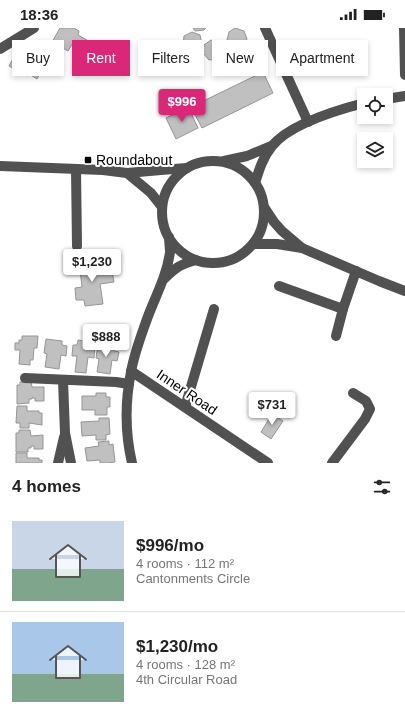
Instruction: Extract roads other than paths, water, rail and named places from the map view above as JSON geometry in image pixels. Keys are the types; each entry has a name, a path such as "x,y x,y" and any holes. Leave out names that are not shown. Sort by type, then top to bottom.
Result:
{"street":[{"path":"0,49 34,28"},
{"path":"265,28 308,122"},
{"path":"404,28 405,75"},
{"path":"393,98 405,96"},
{"path":"255,183 259,169 271,146 278,139 308,122 340,109 357,105"},
{"path":"264,207 260,227 253,244 237,257 227,261 217,262 196,260 180,251 169,237 162,217 164,197 168,188 174,179 187,168 200,162 221,161 247,156 271,146"},
{"path":"221,161 240,168 248,174 255,183 264,207 274,222 302,248"},
{"path":"0,166 127,172 187,168"},
{"path":"76,169 77,246"},
{"path":"127,172 151,193 162,207"},
{"path":"132,463 129,449 126,408 131,371 168,262 170,251 169,237"},
{"path":"253,244 277,244 302,248 379,282 405,291"},
{"path":"162,281 175,268 186,262 196,260"},
{"path":"336,336 343,309 356,271"},
{"path":"279,286 343,309"},
{"path":"185,407 214,309"},
{"name":"Inner Road","path":"131,371 268,463"},
{"path":"25,378 116,382 129,384"},
{"path":"63,380 65,433 71,463"},
{"path":"332,463 370,410 366,401 353,393"},
{"path":"58,463 65,433"}],"place":[{"name":"Roundabout","path":"88,160"}]}
